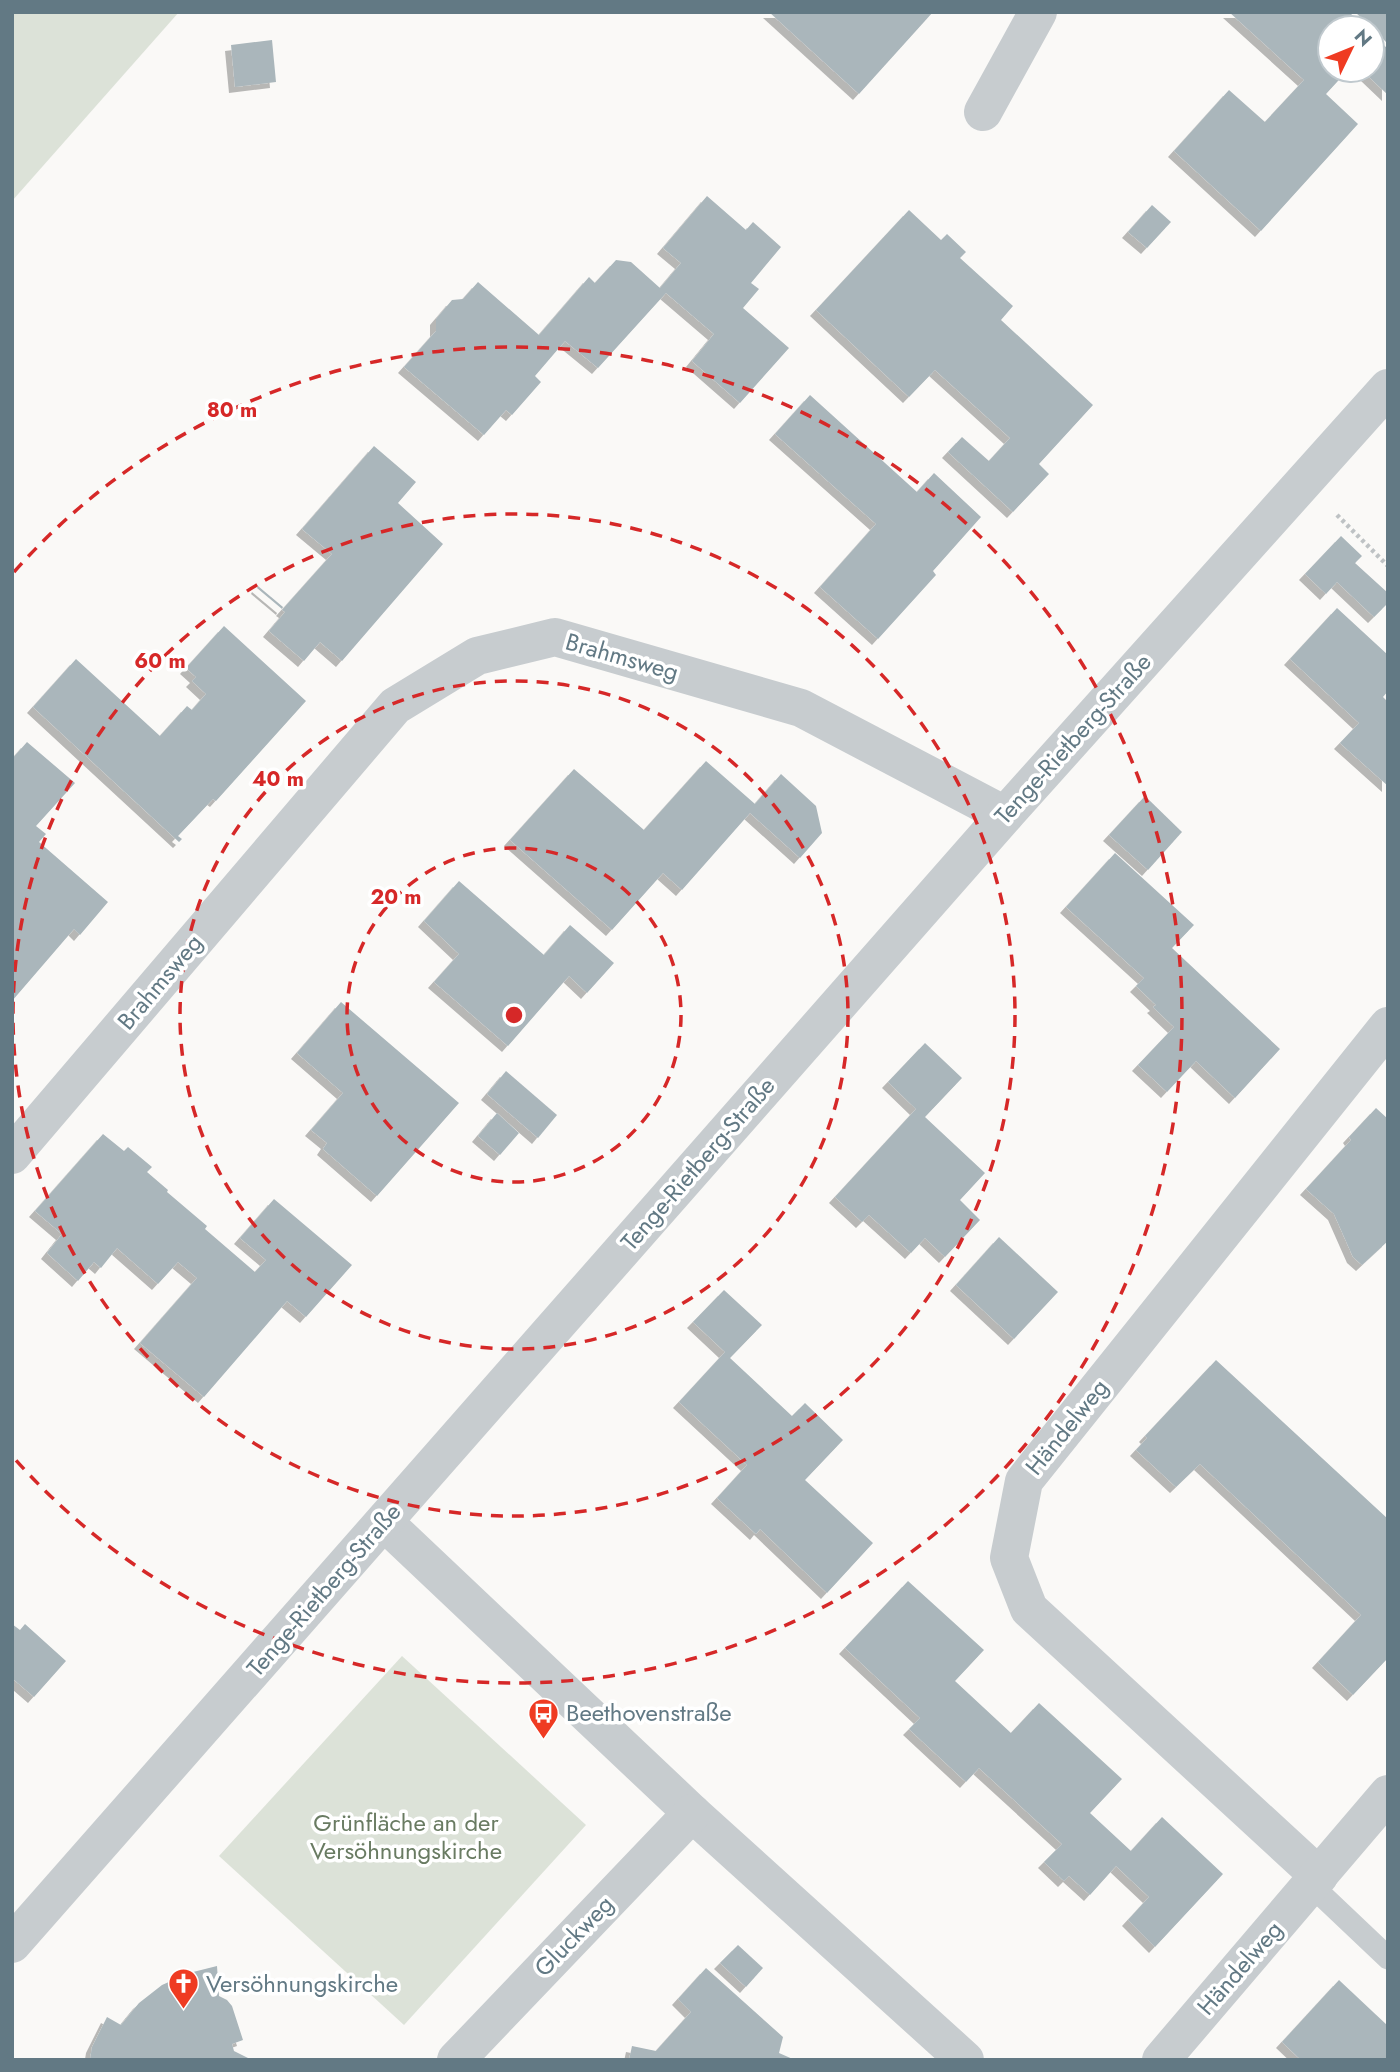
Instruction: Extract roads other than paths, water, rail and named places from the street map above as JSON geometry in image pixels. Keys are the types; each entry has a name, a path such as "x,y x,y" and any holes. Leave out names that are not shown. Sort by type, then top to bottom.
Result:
{"street":[{"path":"983,112 1038,12"},
{"name":"Tenge-Rietberg-Straße","path":"12,1944 1005,815 1388,388"},
{"name":"Brahmsweg","path":"12,1155 395,706 477,656 555,637 801,708 1005,815"},
{"name":"Händelweg","path":"1315,1881 1029,1609 1009,1558 1024,1481 1388,1026"},
{"path":"384,1522 692,1813 965,2060"},
{"name":"Händelweg","path":"1161,2060 1388,1794"},
{"name":"Gluckweg","path":"456,2060 692,1813"}],"lane":[{"path":"1315,1881 1388,1958"}],"place":[{"name":"Beethovenstraße","path":"543,1740"},
{"name":"Versöhnungskirche","path":"183,2011"}],"park label":[{"name":"Grünfläche an der Versöhnungskirche","path":"406,1837"}]}
